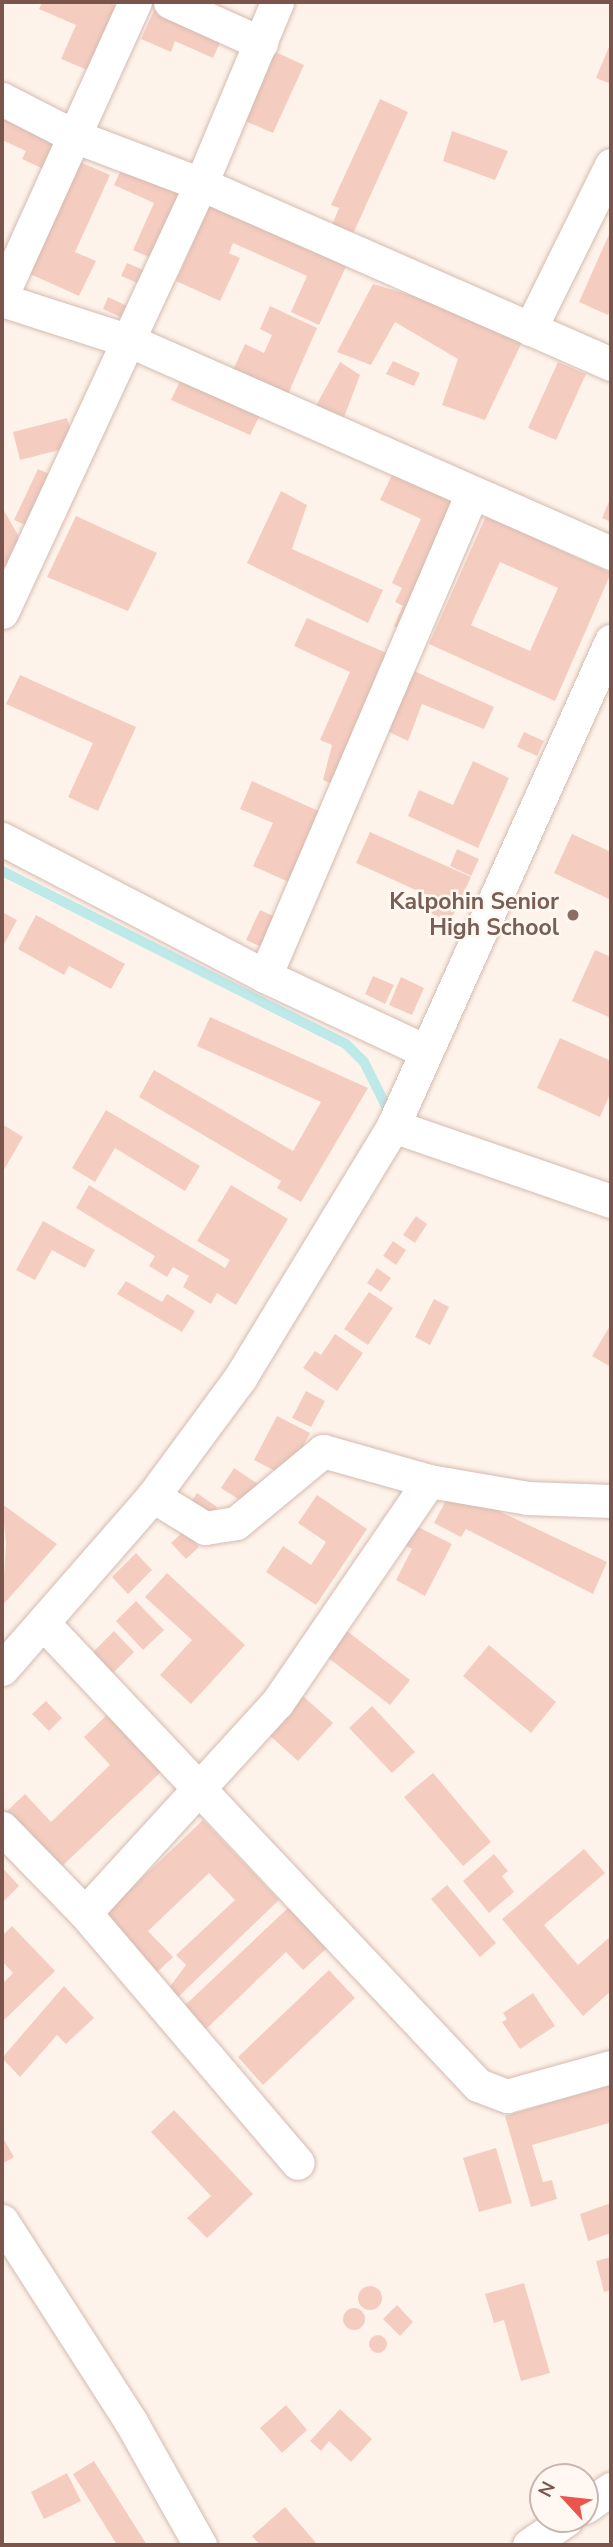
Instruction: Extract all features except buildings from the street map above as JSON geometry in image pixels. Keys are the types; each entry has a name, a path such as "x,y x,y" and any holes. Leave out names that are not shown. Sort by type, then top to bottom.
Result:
{"street":[{"path":"135,2 2,298 130,341 611,553"},
{"path":"170,2 261,43"},
{"path":"2,612 201,184 277,2"},
{"path":"2,99 74,136 201,184 611,364"},
{"path":"530,329 610,170"},
{"path":"265,976 472,493"},
{"path":"2,1669 153,1496 240,1378 393,1126 423,1050 611,641"},
{"path":"2,839 265,976 423,1050"},
{"path":"393,1126 611,1201"},
{"path":"153,1496 205,1528 236,1523 323,1451 429,1481 527,1498 611,1500"},
{"path":"85,1913 277,1703 429,1481"},
{"path":"44,1624 478,2085 507,2096 611,2067"},
{"path":"2,1828 85,1913 298,2163"},
{"path":"2,2221 131,2422 200,2545"},
{"path":"528,2545 546,2533"}],"waterway":[{"path":"2,871 346,1044 364,1062 388,1110"}],"place":[{"name":"Kalpohin Senior High School","path":"573,915"}]}
